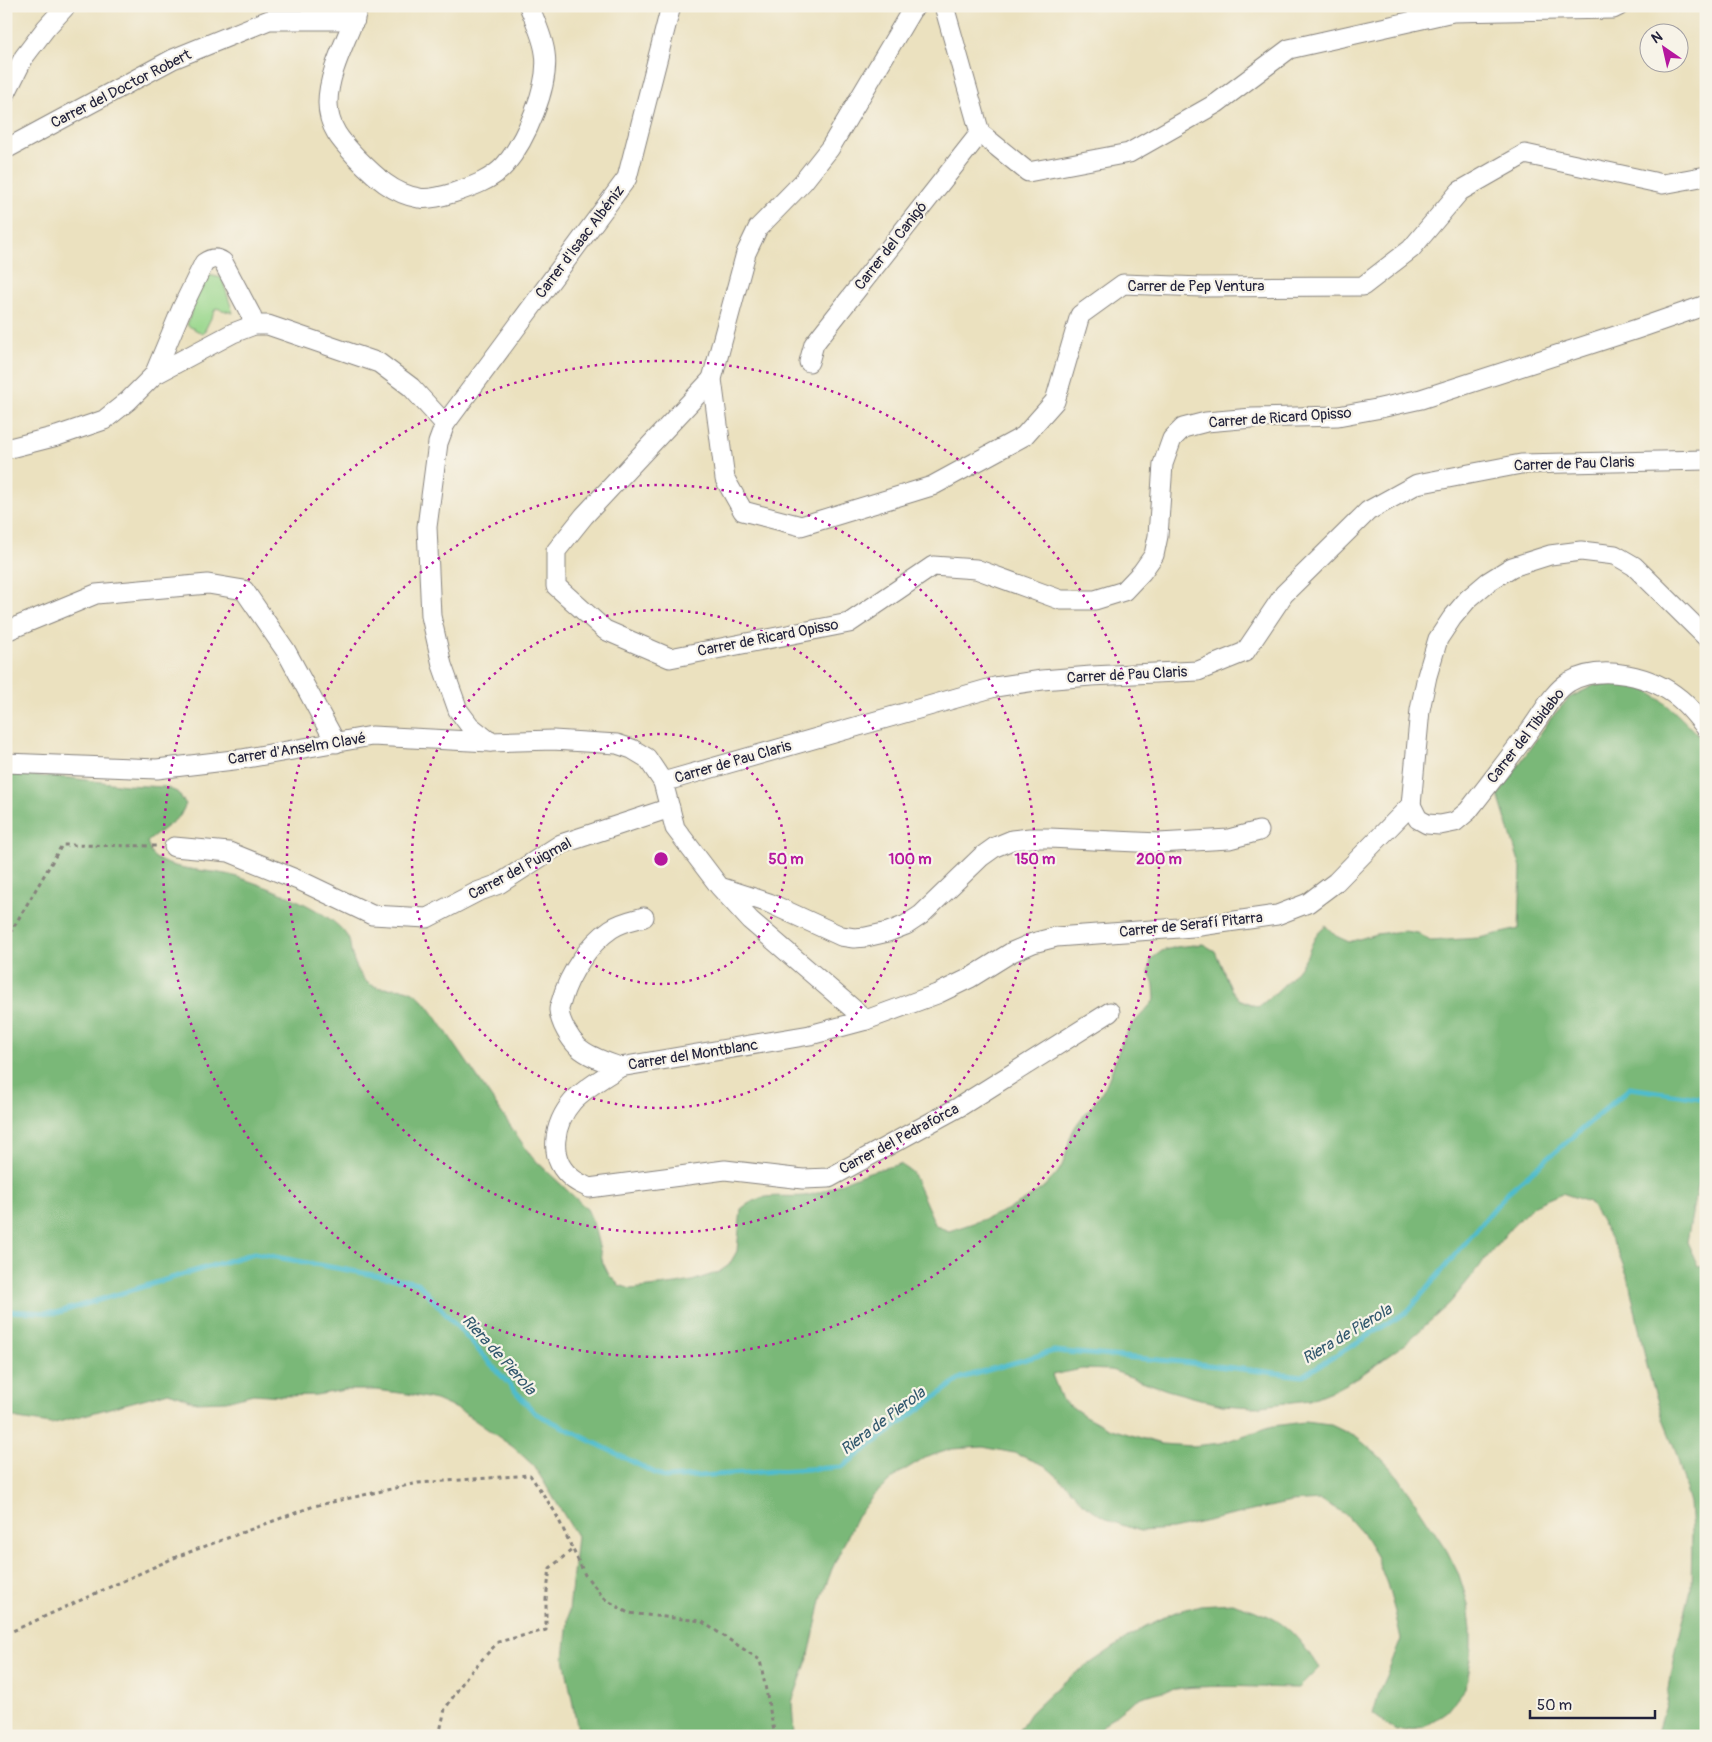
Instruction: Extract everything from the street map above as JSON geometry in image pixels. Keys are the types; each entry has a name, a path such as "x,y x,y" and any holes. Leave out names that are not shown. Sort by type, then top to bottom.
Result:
{"street":[{"path":"6,93 24,57 66,6"},
{"path":"357,13 331,77 328,91 330,122 337,137 376,177 396,191 420,198 444,196 487,180 505,165 525,136 537,106 545,74 546,53 541,34 529,6"},
{"name":"Carrer d'Isaac Albéniz","path":"490,742 470,726 458,710 442,665 431,616 427,526 438,443 445,424 626,178 670,6"},
{"name":"Carrer de Pep Ventura","path":"916,6 913,8 830,148 803,182 758,228 746,253 712,379 725,478 742,512 800,526 932,486 1024,436 1055,401 1080,315 1123,284 1202,288 1363,286 1411,249 1460,190 1526,154 1663,184 1706,176"},
{"path":"945,7 980,133 1028,172 1130,153 1217,102 1289,49 1453,12 1613,9 1619,6"},
{"name":"Carrer del Doctor Robert","path":"6,149 173,59 269,20 357,13"},
{"name":"Carrer del Canigó","path":"809,362 814,344 980,133"},
{"path":"154,375 182,308 204,263 208,260 213,258 223,262 251,315 254,325"},
{"name":"Carrer de Ricard Opisso","path":"712,379 584,516 556,551 556,586 605,630 670,658 849,623 933,566 976,569 1060,600 1095,600 1124,591 1154,556 1158,536 1163,464 1172,439 1183,428 1206,422 1252,418 1338,416 1376,409 1421,398 1706,305"},
{"path":"6,449 57,436 104,420 128,401 154,375 233,333 254,325 268,325 379,363 411,387 445,424"},
{"name":"Carrer de Pau Claris","path":"663,782 995,687 1042,680 1091,676 1198,671 1245,652 1284,594 1368,510 1417,484 1521,464 1706,460"},
{"path":"1411,806 1420,710 1427,676 1438,639 1468,599 1488,582 1512,567 1550,555 1581,551 1615,555 1634,566 1706,636"},
{"path":"6,631 96,594 208,584 244,590 286,651 336,743"},
{"name":"Carrer del Tibidabo","path":"1411,806 1418,819 1427,824 1440,825 1455,822 1468,811 1551,699 1568,683 1584,676 1620,673 1634,675 1649,681 1680,699 1706,728"},
{"name":"Carrer d'Anselm Clavé","path":"6,763 157,769 242,759 372,736 490,742 553,740 617,744 632,749 646,758 663,782"},
{"path":"663,782 675,828 719,886 750,920 866,1020"},
{"name":"Carrer de Serafí Pitarra","path":"866,1020 937,994 970,978 1012,952 1033,943 1056,937 1193,927 1277,915 1308,903 1336,882 1411,806"},
{"name":"Carrer del Puigmal","path":"174,847 229,852 303,882 372,915 427,918 477,892 499,884 561,844 670,808"},
{"path":"719,886 769,903 841,936 866,937 888,932 906,925 921,915 981,857 995,847 1012,840 1049,838 1158,843 1229,839 1259,831"},
{"name":"Carrer del Montblanc","path":"644,917 629,920 612,929 598,941 580,962 565,987 559,1010 565,1029 579,1047 598,1059 620,1067 810,1035 866,1020"},
{"name":"Carrer del Pedraforca","path":"620,1067 574,1100 562,1117 555,1140 557,1160 572,1178 589,1188 725,1170 803,1179 829,1178 959,1107 1110,1012"}],"path":[{"path":"6,940 62,845 174,847"},
{"path":"6,1634 176,1556 314,1506 418,1483 530,1475 555,1512 585,1575 605,1599 628,1613 701,1621 760,1660 775,1736"},
{"path":"439,1736 445,1709 467,1676 498,1642 546,1630 546,1599 550,1568 573,1549"}],"green space":[{"path":"204,274 222,278 233,313 216,308 203,334 187,325"},
{"path":"1595,685 1630,685 1650,693 1671,709 1706,744 1706,1168 1697,1186 1687,1242 1698,1266 1706,1267 1706,1736 1657,1736 1666,1705 1677,1646 1691,1589 1692,1531 1690,1503 1675,1449 1664,1422 1648,1370 1628,1277 1618,1252 1589,1202 1562,1193 1534,1205 1510,1229 1450,1303 1406,1343 1360,1376 1336,1389 1309,1400 1253,1407 1222,1405 1167,1390 1111,1370 1082,1369 1052,1375 1062,1400 1085,1416 1108,1428 1161,1444 1192,1446 1221,1443 1273,1426 1304,1422 1331,1425 1356,1437 1379,1456 1398,1476 1447,1551 1459,1575 1468,1604 1471,1630 1471,1658 1466,1688 1447,1711 1424,1727 1396,1731 1373,1714 1380,1689 1401,1639 1387,1584 1376,1556 1362,1533 1344,1513 1320,1500 1291,1502 1172,1529 1140,1531 1113,1522 1086,1506 1066,1484 1044,1465 1014,1453 983,1447 952,1449 924,1458 898,1474 874,1495 857,1516 832,1569 822,1596 809,1655 792,1702 794,1736 579,1736 564,1658 577,1536 534,1466 513,1447 463,1412 436,1400 408,1394 376,1390 344,1390 316,1395 283,1396 253,1394 226,1401 195,1402 169,1392 51,1424 18,1419 6,1414 6,774 165,787 177,792 186,804 180,816 147,842 153,856 161,861 182,868 228,874 280,893 313,908 339,926 347,936 355,964 368,983 382,988 405,989 419,996 436,1017 531,1156 587,1209 593,1222 603,1263 609,1275 619,1285 631,1289 692,1281 719,1272 729,1265 737,1251 741,1209 749,1203 771,1196 811,1195 869,1172 900,1164 912,1172 936,1226 949,1231 991,1217 1030,1197 1053,1178 1062,1166 1072,1133 1105,1087 1128,1031 1155,999 1154,985 1149,972 1151,959 1162,951 1176,947 1203,944 1215,951 1231,989 1239,999 1258,1007 1296,972 1305,959 1315,937 1326,926 1336,936 1349,942 1376,934 1404,931 1418,933 1430,941 1479,938 1519,929 1521,868 1498,795 1551,718 1569,698"},
{"path":"1232,1603 1265,1614 1283,1625 1298,1639 1319,1668 1299,1688 1180,1688 1145,1696 1132,1702 1120,1711 1102,1726 1094,1736 1015,1736 1030,1713 1051,1693 1073,1675 1144,1627 1173,1613 1200,1605"}],"waterway":[{"name":"Riera de Pierola","path":"6,1311 56,1313 254,1253 418,1283 535,1413 665,1478 842,1467 961,1378 1054,1351 1182,1362 1302,1376 1408,1311 1508,1192 1630,1088 1706,1099"}]}
